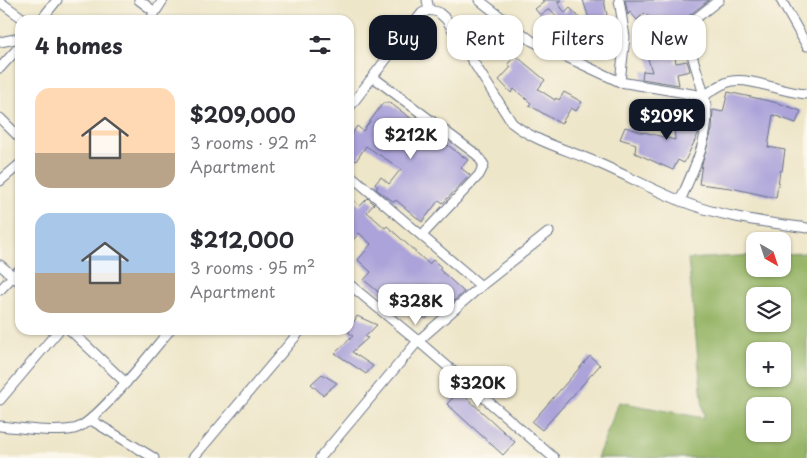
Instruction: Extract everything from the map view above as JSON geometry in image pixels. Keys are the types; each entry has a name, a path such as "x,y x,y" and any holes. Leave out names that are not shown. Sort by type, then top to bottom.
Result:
{"street":[{"path":"45,15 57,0"},
{"path":"139,0 151,15"},
{"path":"153,15 163,0"},
{"path":"427,0 429,10"},
{"path":"479,0 532,41 620,82 704,96 719,85 732,81 748,82 778,90 807,94"},
{"path":"619,0 626,37 620,82"},
{"path":"680,201 699,155 706,124 704,96 687,30 690,23 720,0"},
{"path":"781,0 807,46"},
{"path":"0,2 18,15"},
{"path":"354,102 422,13 429,10 438,12 446,19 512,123 525,133 598,163 680,201 757,222 807,228"},
{"path":"0,42 15,39"},
{"path":"0,68 15,52"},
{"path":"373,77 477,155 484,165 479,175 422,235"},
{"path":"0,118 15,133"},
{"path":"0,181 15,168"},
{"path":"354,178 480,286"},
{"path":"320,458 418,341 480,286 549,232"},
{"path":"0,265 15,274"},
{"path":"0,290 15,278"},
{"path":"354,288 554,458"},
{"path":"0,400 55,335"},
{"path":"75,335 126,383"},
{"path":"0,426 58,430 75,429 91,420 126,383 166,335"},
{"path":"193,458 297,335"},
{"path":"91,420 154,458"}],"green space":[{"path":"807,253 807,458 597,458 619,402 704,418 688,259 746,256 746,278 791,278 791,254"}],"building":[{"path":"542,0 562,0 558,3 565,13 570,8 577,15 556,15 550,9 540,15 535,9 544,2"},
{"path":"583,0 604,0 607,15 588,15"},
{"path":"625,0 709,0 690,15 646,15 644,13 642,15 633,15 630,12 628,15"},
{"path":"511,60 521,60 545,80 538,89 555,100 556,98 559,100 564,92 582,102 576,111 571,108 561,124 529,105 531,103 514,89 511,93 499,80 511,67 508,64"},
{"path":"648,60 676,60 676,63 687,61 690,71 677,74 679,85 642,79 643,71 652,72"},
{"path":"728,92 778,103 801,111 796,123 773,115 768,147 785,150 776,198 731,188 699,184 702,164 712,130 713,110 723,112"},
{"path":"383,103 390,103 468,160 461,168 470,175 443,203 439,200 422,222 396,200 394,202 376,189 378,187 375,184 381,177 389,184 401,169 366,146 356,161 354,160 354,131 357,126 363,131"},
{"path":"673,106 682,106 683,116 701,117 698,134 684,163 678,160 673,170 635,153 636,144 620,139 625,127 675,140"},
{"path":"368,198 374,204 367,212 385,228 387,226 429,264 433,260 441,267 439,269 464,292 446,308 440,303 426,319 423,317 420,320 404,305 399,310 364,280 371,272 358,260 371,244 359,233 354,239 354,201 360,206"},
{"path":"357,316 377,325 365,337 368,338 352,352 373,366 366,374 335,353 353,336 352,335 354,335 354,322"},
{"path":"590,356 600,365 542,430 532,422"},
{"path":"322,374 337,383 323,395 311,384"},
{"path":"459,391 515,442 503,455 447,404"}]}
